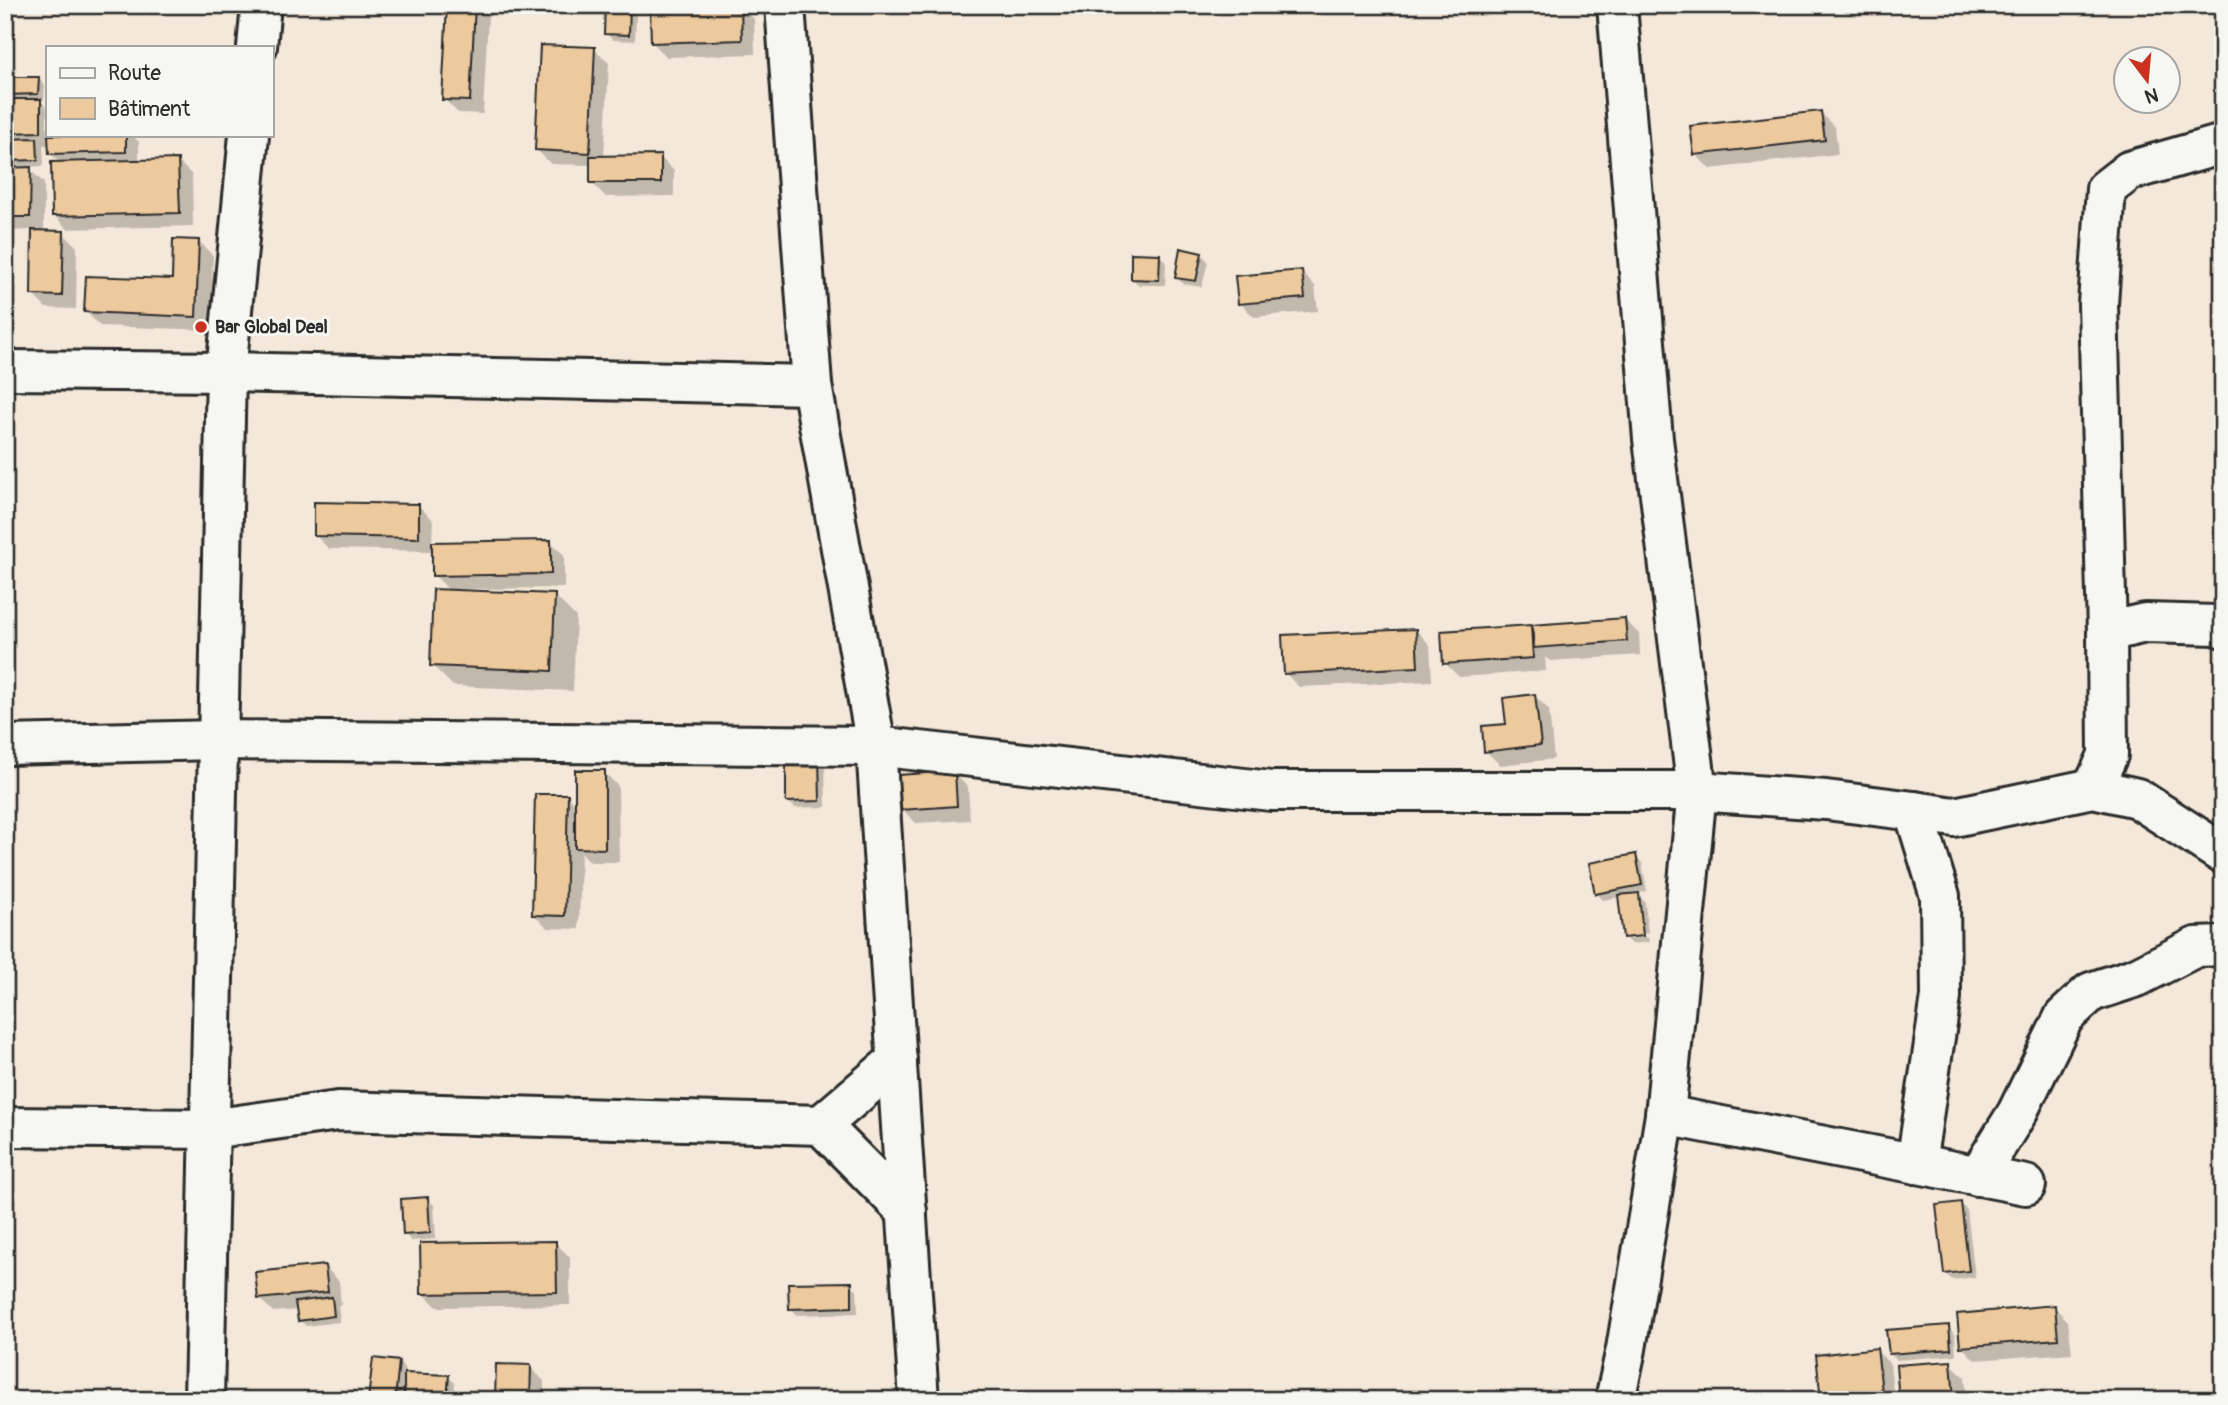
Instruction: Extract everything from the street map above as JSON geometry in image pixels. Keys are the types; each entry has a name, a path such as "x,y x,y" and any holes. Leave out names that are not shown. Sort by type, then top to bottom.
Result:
{"street":[{"path":"257,46 261,5"},
{"path":"785,5 812,385 876,746 919,1400"},
{"path":"1615,1400 1665,1115 1697,791 1653,439 1617,5"},
{"path":"204,1400 226,372 248,136"},
{"path":"2093,788 2108,755 2108,632 2098,304 2106,189 2129,171 2223,144"},
{"path":"5,370 226,372 812,385"},
{"path":"2108,632 2145,623 2217,625 2223,628"},
{"path":"5,745 217,740 876,746 1271,791 1697,791 1826,800 1954,817 2093,788 2137,798 2223,854"},
{"path":"1914,811 1940,896 1941,997 1916,1164"},
{"path":"1978,1176 2017,1113 2064,1017 2091,992 2137,976 2196,947 2222,943"},
{"path":"5,1128 210,1129 338,1111 821,1125 897,1060"},
{"path":"1665,1115 2026,1185"},
{"path":"821,1125 907,1212"}],"building":[{"path":"447,5 475,5 470,101 442,100"},
{"path":"605,5 630,5 629,35 604,34"},
{"path":"741,5 742,40 651,43 650,6"},
{"path":"540,45 595,47 590,153 535,150"},
{"path":"5,77 39,77 38,94 5,95"},
{"path":"5,99 41,99 41,132 5,133"},
{"path":"1821,111 1825,140 1694,155 1690,126"},
{"path":"48,136 126,136 126,152 49,154"},
{"path":"37,138 38,160 5,161 5,139"},
{"path":"661,155 661,183 590,183 590,156"},
{"path":"178,159 180,213 52,216 51,162"},
{"path":"31,167 30,217 5,217 5,168"},
{"path":"32,230 64,231 62,296 31,295"},
{"path":"173,239 199,240 196,317 84,312 86,276 172,279"},
{"path":"1180,248 1202,253 1196,281 1175,278"},
{"path":"1131,253 1160,254 1159,280 1131,279"},
{"path":"1302,270 1305,298 1238,304 1235,276"},
{"path":"314,502 419,504 419,538 314,536"},
{"path":"551,540 551,574 432,576 432,542"},
{"path":"433,589 555,594 552,671 430,666"},
{"path":"1625,618 1627,641 1534,648 1532,625"},
{"path":"1531,625 1533,658 1443,664 1441,631"},
{"path":"1416,629 1418,667 1284,674 1282,635"},
{"path":"1535,694 1541,745 1484,752 1482,726 1506,724 1503,698"},
{"path":"786,757 819,757 820,801 786,802"},
{"path":"575,770 605,770 605,849 575,848"},
{"path":"955,771 957,806 900,810 898,775"},
{"path":"535,794 568,794 565,916 532,915"},
{"path":"1636,854 1642,885 1595,894 1589,863"},
{"path":"1639,893 1643,936 1623,938 1618,895"},
{"path":"428,1197 430,1233 403,1235 401,1199"},
{"path":"1961,1202 1969,1271 1944,1274 1936,1205"},
{"path":"556,1241 557,1292 421,1294 420,1243"},
{"path":"325,1265 328,1292 258,1299 255,1272"},
{"path":"852,1282 852,1307 789,1309 788,1283"},
{"path":"332,1297 334,1316 298,1321 295,1302"},
{"path":"2055,1305 2058,1339 1960,1347 1957,1314"},
{"path":"1949,1325 1951,1349 1889,1354 1886,1330"},
{"path":"1877,1348 1883,1400 1821,1400 1816,1355"},
{"path":"373,1358 399,1361 395,1400 368,1400"},
{"path":"1951,1361 1954,1400 1899,1400 1896,1365"},
{"path":"496,1364 531,1365 530,1400 495,1400"},
{"path":"404,1373 449,1375 447,1400 404,1400"}],"place":[{"name":"Bar Global Deal","path":"201,327"}]}
